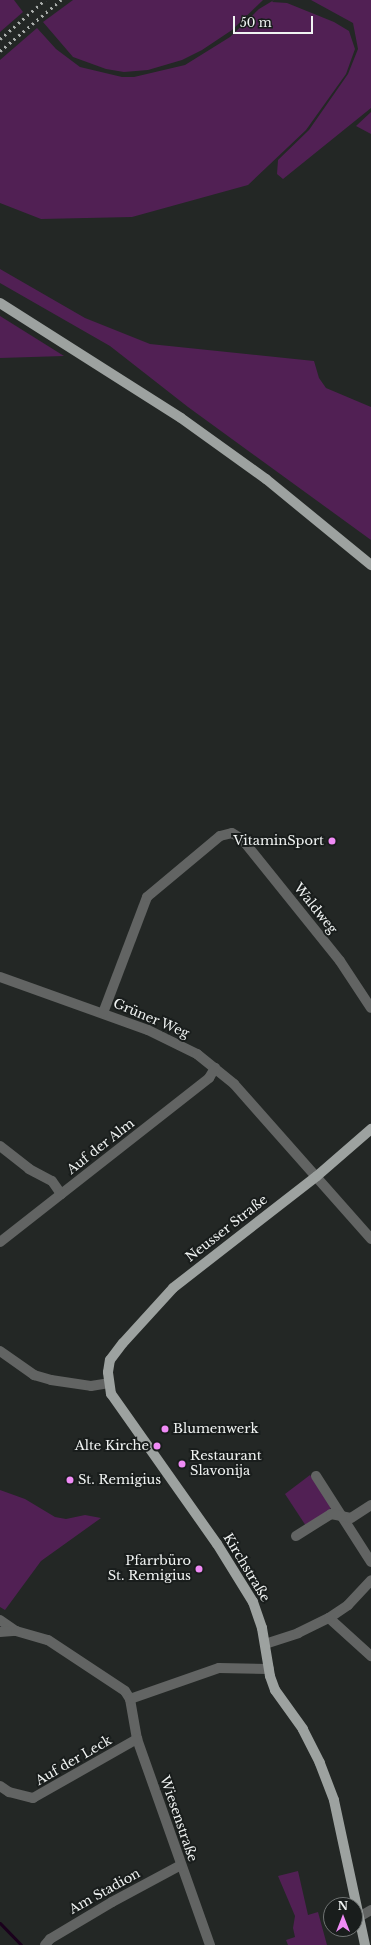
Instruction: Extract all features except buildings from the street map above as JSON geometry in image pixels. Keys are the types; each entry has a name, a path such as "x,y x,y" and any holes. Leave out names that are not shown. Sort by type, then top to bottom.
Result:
{"main road":[{"path":"0,303 181,418 266,479 371,565"},
{"name":"Neusser Straße","path":"108,1383 110,1360 123,1343 173,1288 317,1176 371,1130"},
{"name":"Kirchstraße","path":"108,1383 112,1394 217,1544 253,1602 265,1644 269,1669 275,1690 303,1729 320,1763 331,1793 353,1897"}],"street":[{"name":"Waldweg","path":"103,1013 147,897 220,836 232,833 242,839 340,961 371,1008"},
{"name":"Grüner Weg","path":"0,977 103,1013 170,1040 215,1068 234,1084 317,1176 371,1239"},
{"name":"Auf der Alm","path":"0,1242 209,1078 215,1068"},
{"path":"0,1146 29,1169 52,1181 61,1194"},
{"path":"0,1352 34,1375 91,1386 108,1383"},
{"path":"316,1476 371,1562"},
{"path":"296,1536 331,1514 340,1514 351,1518 371,1505"},
{"path":"265,1644 298,1634 329,1618 348,1605 371,1580"},
{"path":"329,1618 371,1656"},
{"path":"0,1620 16,1631"},
{"path":"0,1632 16,1631 37,1636 59,1646 115,1682 130,1699 219,1668 269,1669"},
{"name":"Wiesenstraße","path":"130,1699 137,1739 210,1945"},
{"name":"Auf der Leck","path":"0,1786 9,1792 33,1798 137,1739"},
{"name":"Am Stadion","path":"45,1945 50,1939 106,1906 181,1865"}],"shaded area":[{"path":"0,0 14,0 23,12 0,32"},
{"path":"73,0 263,0 232,30 202,50 182,60 148,70 124,72 106,69 73,57 43,22"},
{"path":"274,0 272,2 287,3 334,22 349,31 355,49 346,74 306,130 248,185 132,217 41,219 0,203 0,60 37,28 56,49 80,67 122,77 134,77 185,65 230,37 259,9"},
{"path":"311,0 371,0 371,108 283,179 277,174 278,160 309,130 348,74 358,49 353,23"},
{"path":"371,112 371,134 356,126"},
{"path":"0,269 85,318 150,344 314,361 319,378 326,388 371,407 371,540 188,407 110,346 0,283"},
{"path":"0,316 64,356 0,358"},
{"path":"310,1475 331,1506 330,1510 306,1526 285,1494"},
{"path":"0,1490 25,1499 55,1517 66,1519 85,1515 101,1518 41,1561 5,1610 0,1607"},
{"path":"298,1871 308,1915 318,1912 323,1930 323,1937 325,1937 327,1945 288,1945 286,1940 295,1937 293,1928 295,1916 278,1876"}],"waterway":[{"path":"0,1923 21,1945"}],"railway":[{"path":"0,39 45,0"},
{"path":"0,51 61,0"}],"place":[{"name":"VitaminSport","path":"332,841"},
{"name":"Blumenwerk","path":"165,1429"},
{"name":"Alte Kirche","path":"157,1446"},
{"name":"Restaurant Slavonija","path":"182,1464"},
{"name":"St. Remigius","path":"70,1480"},
{"name":"Pfarrbüro St. Remigius","path":"199,1569"}]}
